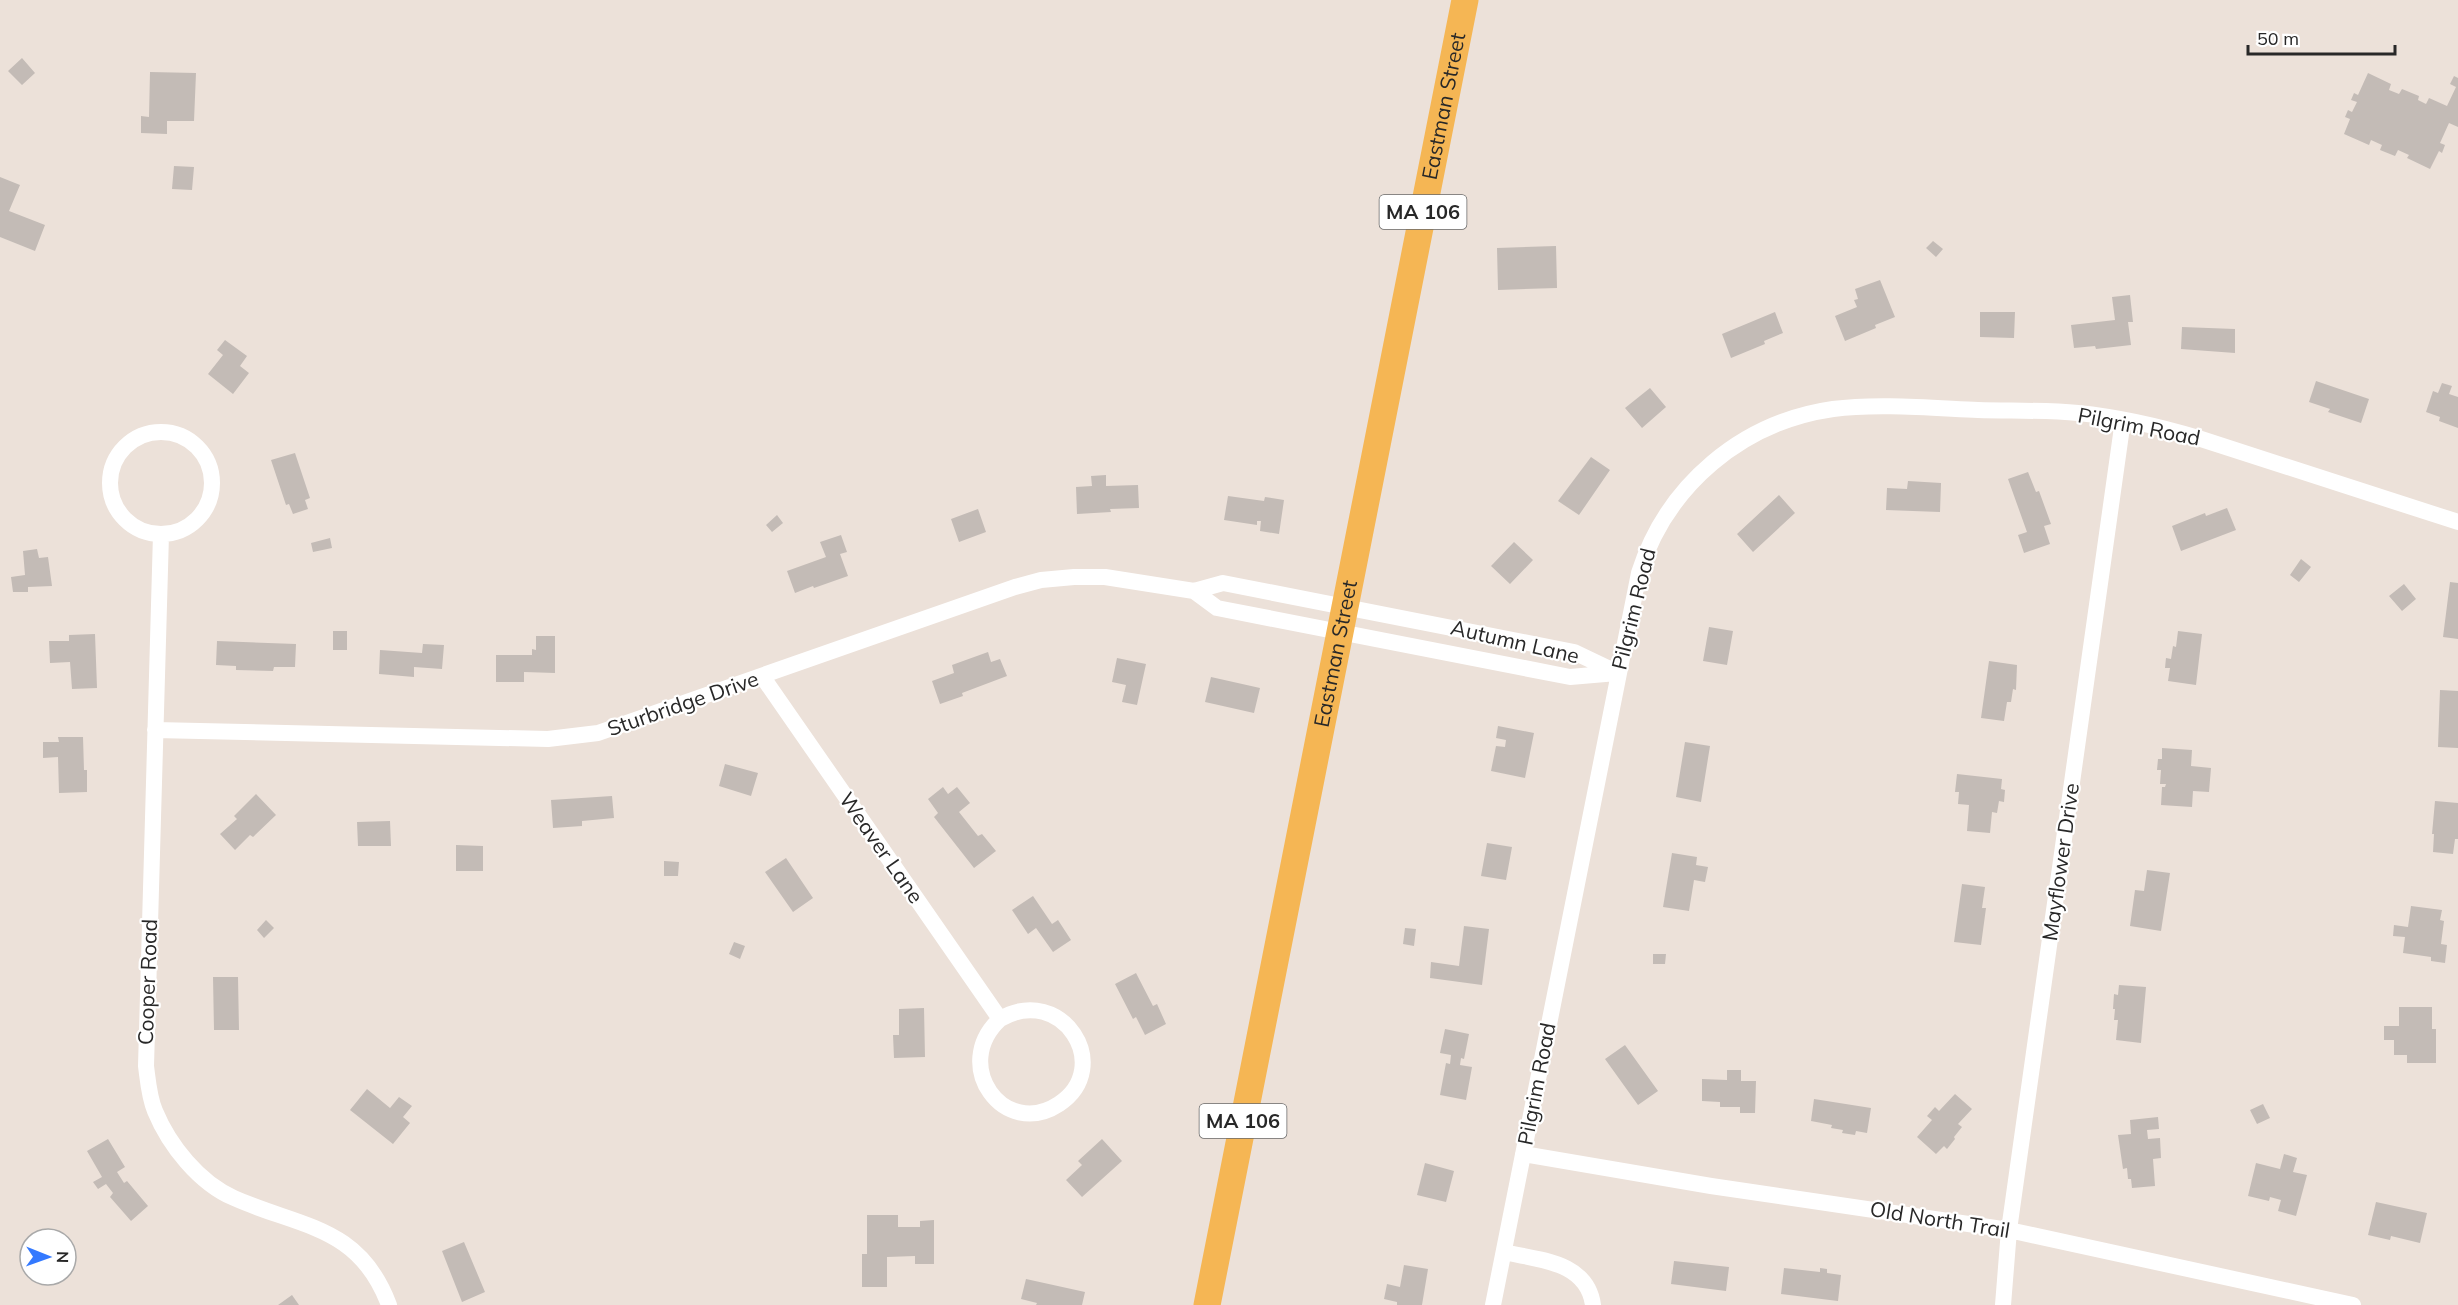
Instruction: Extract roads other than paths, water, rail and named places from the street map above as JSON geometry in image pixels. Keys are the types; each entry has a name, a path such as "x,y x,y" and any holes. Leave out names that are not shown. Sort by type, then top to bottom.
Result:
{"main road":[{"name":"Eastman Street","path":"1207,1305 1465,0"}],"street":[{"name":"Pilgrim Road","path":"1493,1305 1634,593 1645,553 1654,534 1677,499 1705,468 1722,454 1757,432 1795,417 1834,409 2078,413 2123,420 2198,438 2458,522"},
{"name":"Mayflower Drive","path":"2003,1305 2009,1230 2123,420"},
{"path":"166,432 187,439 196,446 208,464 212,485 206,507 200,516 183,529 161,534 141,530 124,519 114,501 110,481 115,462 127,445 145,435 166,432"},
{"name":"Cooper Road","path":"161,534 146,1066 148,1089 155,1112 181,1154 211,1185 231,1197 326,1231 342,1240 369,1267 381,1285 389,1305"},
{"name":"Sturbridge Drive","path":"155,730 548,739 598,733 1015,587 1041,580 1105,577 1194,591 1223,583 1345,606"},
{"name":"Sturbridge Drive","path":"1194,591 1217,608 1340,632"},
{"name":"Autumn Lane","path":"1345,606 1574,652 1618,673"},
{"name":"Autumn Lane","path":"1340,632 1570,677 1618,673"},
{"name":"Weaver Lane","path":"762,676 1000,1019"},
{"path":"1020,1011 1041,1011 1061,1019 1075,1035 1080,1045 1082,1067 1075,1087 1061,1103 1041,1112 1020,1112 1000,1103 986,1087 981,1077 979,1056 986,1035 1000,1019 1020,1011"},
{"name":"Old North Trail","path":"1523,1154 1711,1186 2009,1230 2353,1305"},
{"path":"1504,1252 1568,1268 1584,1282 1593,1305"}]}
